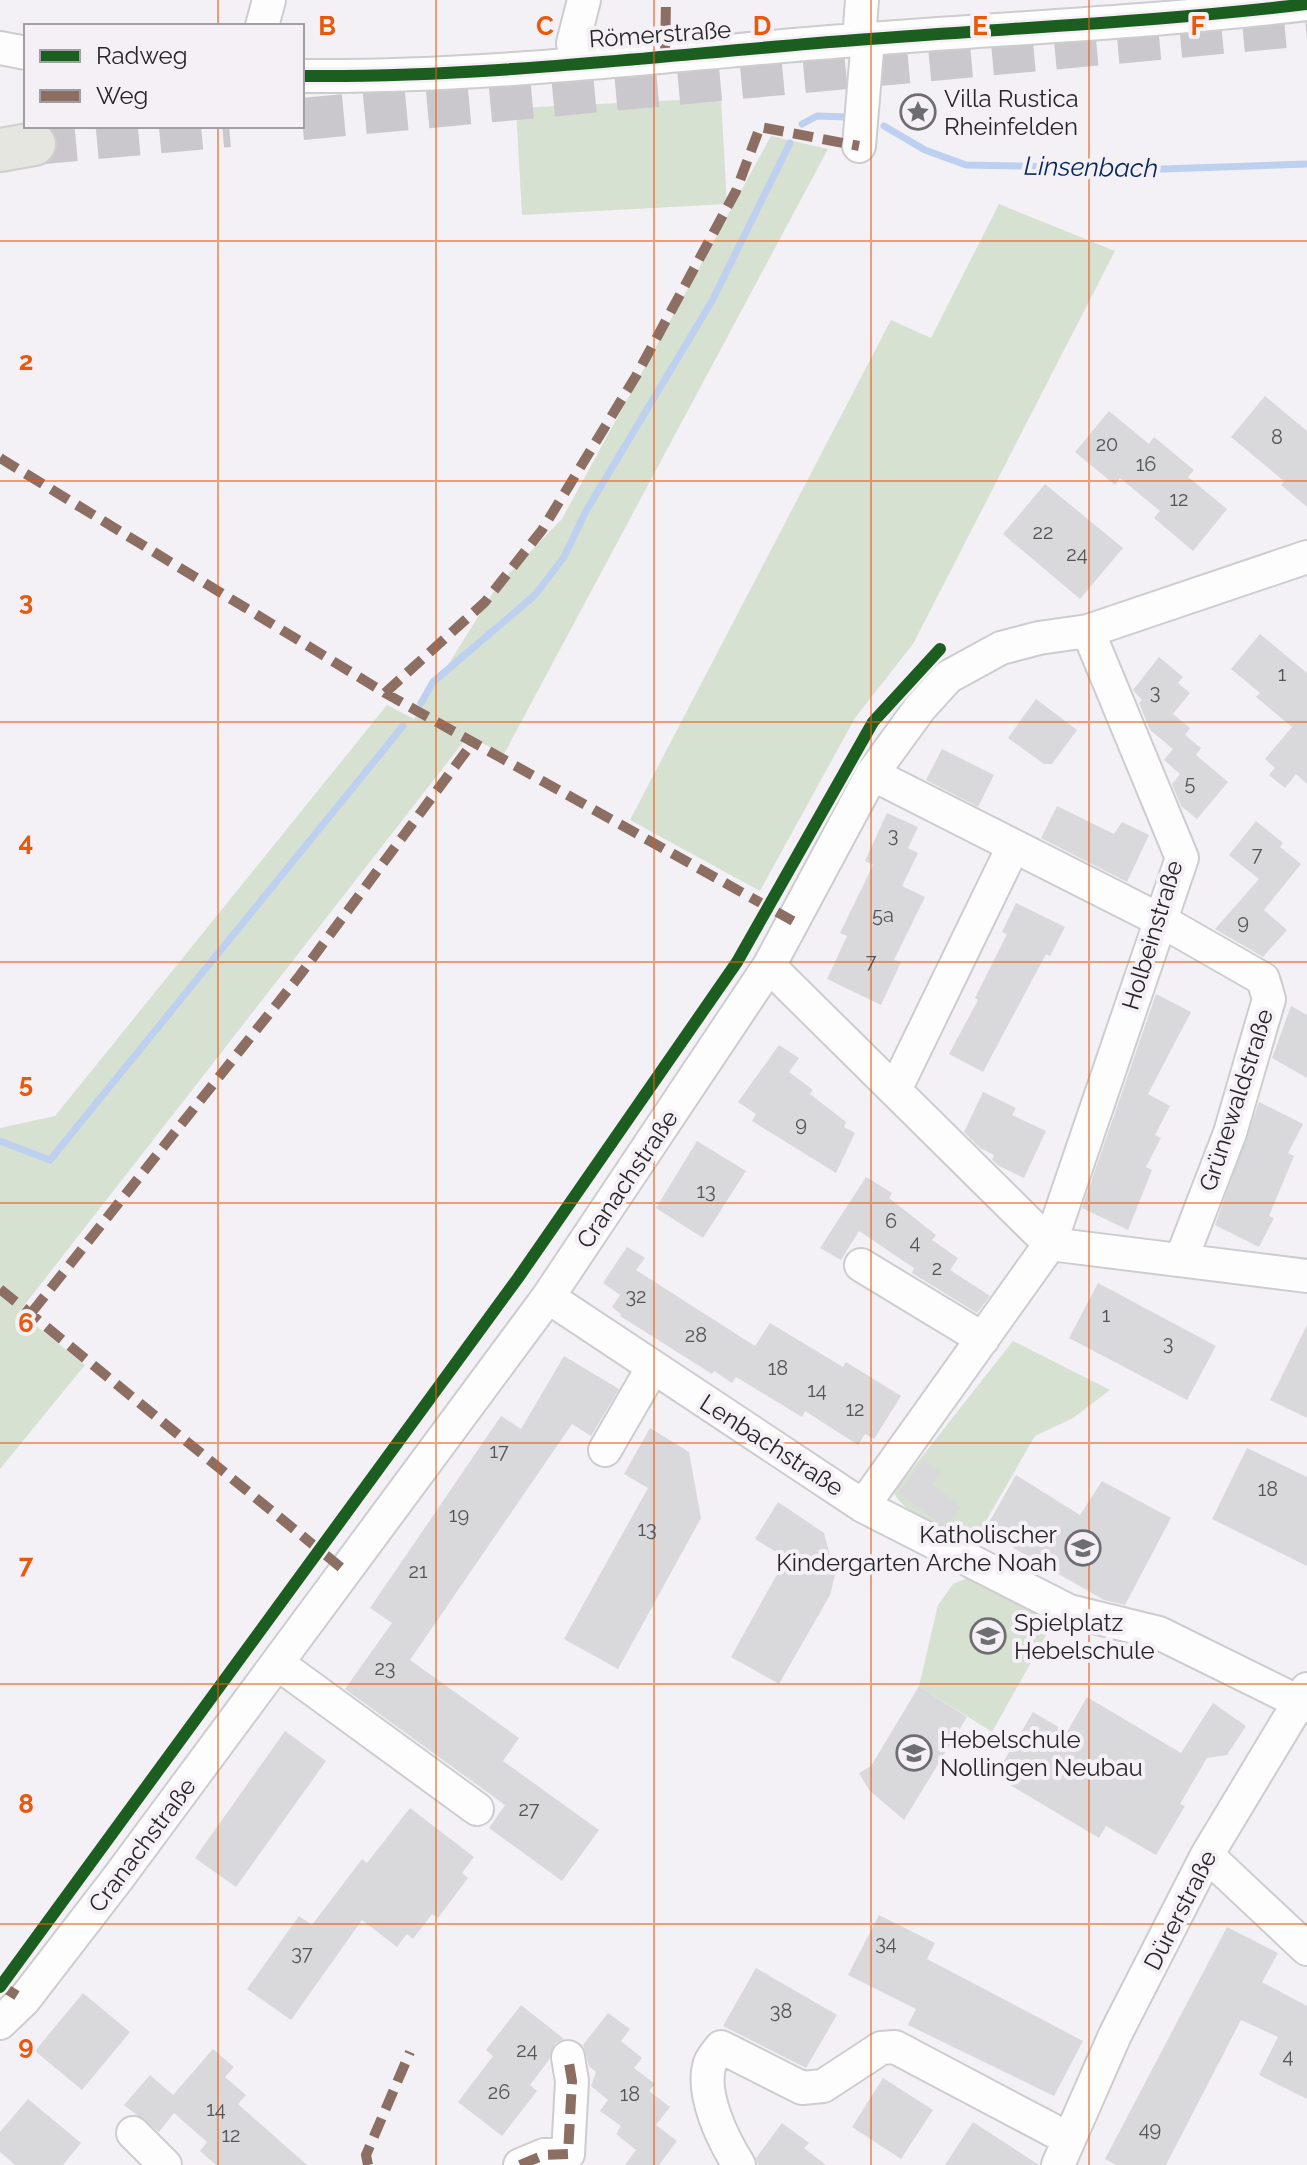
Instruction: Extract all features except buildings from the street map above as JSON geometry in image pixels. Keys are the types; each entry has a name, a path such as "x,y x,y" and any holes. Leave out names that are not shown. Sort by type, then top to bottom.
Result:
{"street":[{"path":"263,24 269,0"},
{"path":"576,62 573,43 584,0"},
{"path":"859,146 864,40 862,0"},
{"name":"Römerstraße","path":"304,76 450,74 864,40 1179,19 1307,4"},
{"path":"0,48 24,53"},
{"path":"1088,631 1307,557"},
{"name":"Cranachstraße","path":"0,2023 24,2000 118,1878 548,1297 769,966 872,774 920,708 948,677 1001,648 1039,638 1088,631"},
{"name":"Holbeinstraße","path":"1050,1244 1182,858 1088,631"},
{"name":"Grünewaldstraße","path":"872,774 1160,920 1263,979 1269,999 1230,1133 1181,1260"},
{"path":"895,1090 1013,847"},
{"path":"769,966 1050,1244 1307,1276"},
{"name":"Lenbachstraße","path":"548,1297 863,1506 1050,1244"},
{"path":"861,1265 983,1339"},
{"path":"605,1450 653,1367"},
{"path":"863,1506 1069,1611 1159,1633 1305,1700"},
{"path":"277,1663 477,1809"},
{"name":"Dürerstraße","path":"739,2165 725,2144 710,2093 710,2063 721,2047 802,2088 823,2086 881,2048 895,2047 1063,2152 1207,1855 1305,1700"},
{"path":"1207,1855 1307,1949"},
{"path":"520,2165 544,2155 573,2160 568,2057"},
{"path":"133,2133 165,2165"}],"green space":[{"path":"721,98 727,204 522,215 516,108"},
{"path":"771,136 828,149 504,754 468,736 19,1312 85,1365 0,1469 0,1128 55,1116 387,705 414,719 498,585 562,519"},
{"path":"999,204 1115,251 913,644 855,718 760,891 630,820 891,320 931,338"},
{"path":"1013,1341 1110,1390 1073,1418 1035,1436 972,1545 916,1515 894,1492"},
{"name":"Spielplatz Hebelschule","path":"979,1573 1062,1607 992,1732 919,1686 938,1605 953,1584"}],"waterway":[{"path":"802,124 817,116 848,117"},
{"name":"Linsenbach","path":"884,126 925,150 966,165 1163,169 1307,164"},
{"path":"421,703 433,682 535,595 564,557 586,511 712,301 790,143"},
{"path":"0,1141 50,1160 403,726"}],"tunnel":[{"path":"304,119 1307,25"},
{"path":"34,144 207,128"}],"marked path":[{"path":"665,57 666,0"},
{"path":"385,693 485,602 542,530 636,376 736,191 760,127 859,146"},
{"path":"0,458 385,693 793,921"},
{"path":"32,1312 300,975 473,742"},
{"path":"0,1289 344,1570"},
{"path":"0,1985 24,2000"},
{"path":"368,2165 366,2155 410,2052"},
{"path":"520,2165 544,2155 568,2154 572,2081 568,2057"}],"cycle path":[{"path":"304,76 510,69 1307,4"},
{"path":"0,1987 518,1278 737,962 873,722 940,649"}],"place":[{"name":"Villa Rustica Rheinfelden","path":"918,112"},
{"name":"Katholischer Kindergarten Arche Noah","path":"1083,1548"},
{"name":"Spielplatz Hebelschule","path":"988,1636"},
{"name":"Hebelschule Nollingen Neubau","path":"914,1753"}]}
